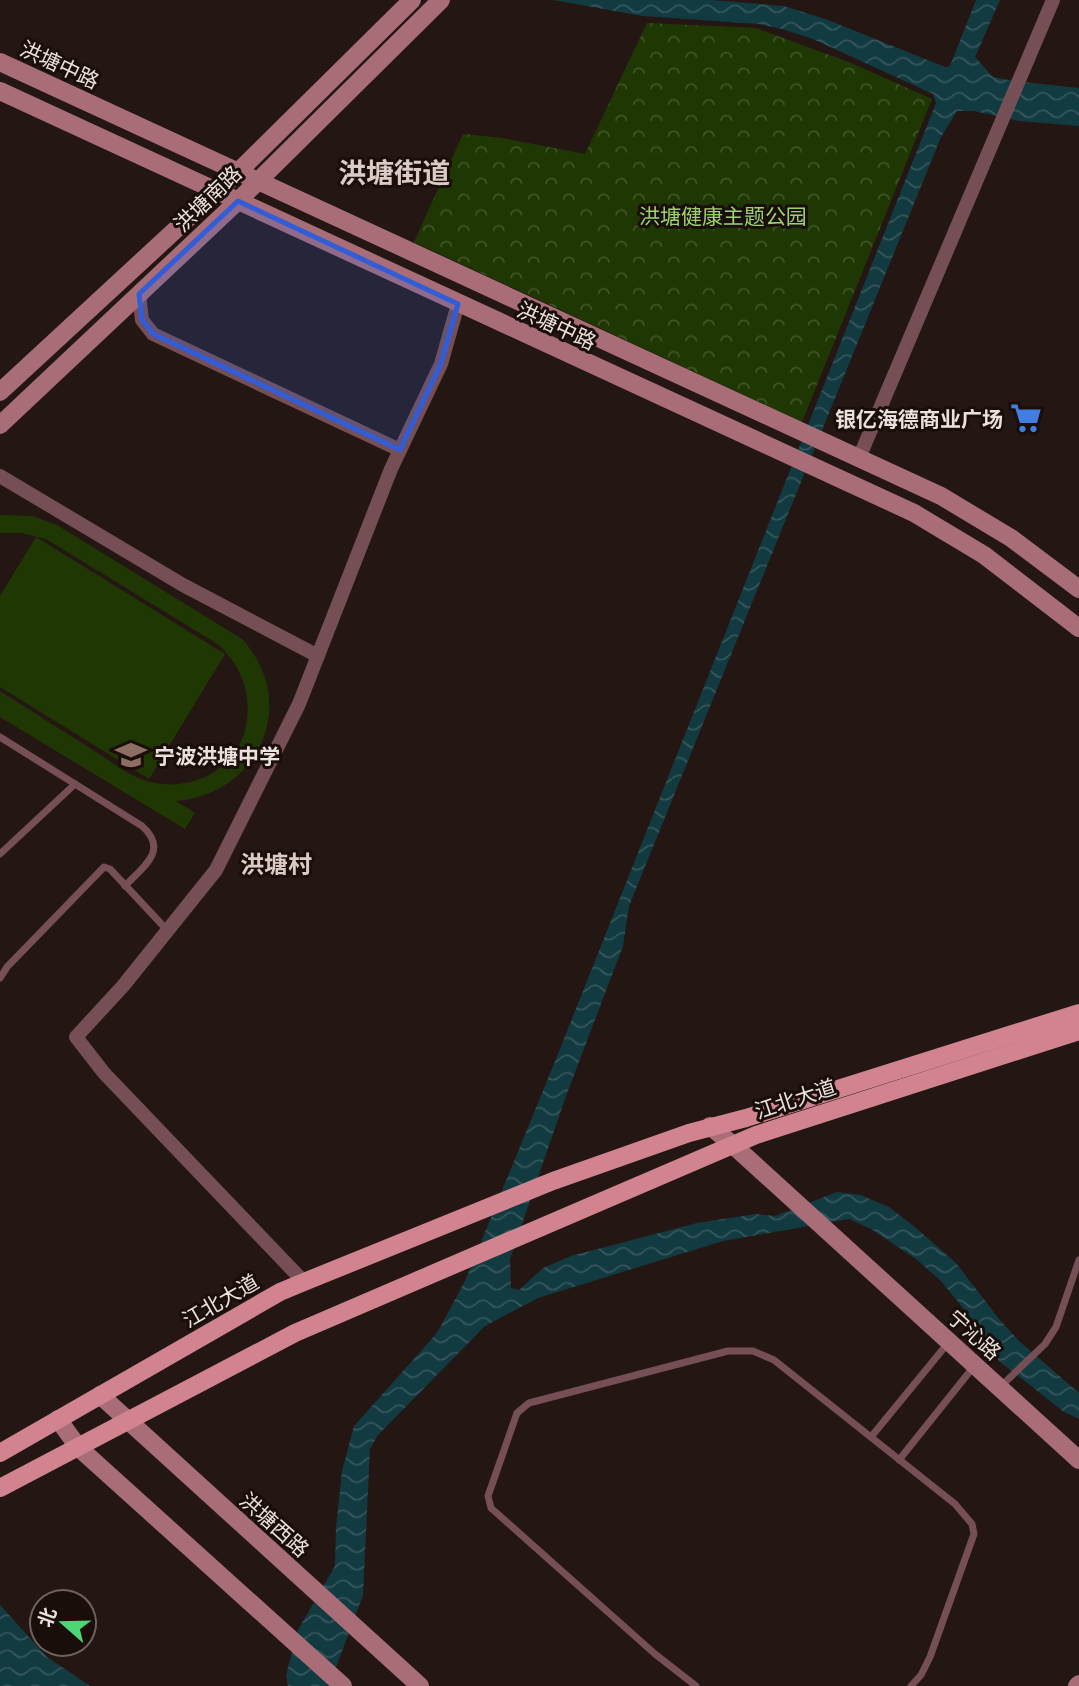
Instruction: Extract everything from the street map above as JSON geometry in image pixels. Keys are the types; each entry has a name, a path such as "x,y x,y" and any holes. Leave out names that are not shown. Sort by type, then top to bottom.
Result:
{"main road":[{"name":"洪塘南路","path":"0,392 238,172 412,0"},
{"name":"洪塘南路","path":"0,425 238,201 441,0"},
{"name":"洪塘中路","path":"0,62 941,496 1012,538 1079,589"},
{"name":"洪塘中路","path":"0,92 914,513 984,555 1079,628"},
{"name":"江北大道","path":"0,1452 280,1292 304,1282 553,1181 710,1126 746,1118 1079,1013"},
{"name":"江北大道","path":"127,1422 295,1332 733,1144 1079,1031"},
{"name":"宁沁路","path":"710,1126 1079,1460"},
{"name":"洪塘西路","path":"100,1395 421,1686"},
{"path":"58,1419 78,1447 342,1685"},
{"path":"0,1488 127,1422"}],"street":[{"path":"859,458 1053,0"},
{"path":"139,294 142,320 153,334 400,450"},
{"path":"304,1282 104,1073 76,1037 122,986 216,870 299,704 400,450 441,364 458,304"},
{"path":"0,476 183,585 318,656"}],"lane":[{"path":"0,737 142,826 152,835 155,846 150,858 125,886"},
{"path":"0,854 75,784"},
{"path":"2,971 104,867 110,869 167,930"},
{"path":"1000,1388 1045,1344 1056,1327 1079,1260"},
{"path":"872,1437 949,1342"},
{"path":"696,1686 655,1654 491,1508 488,1496 517,1413 529,1403 728,1351 753,1352 774,1360 955,1504 972,1524 975,1534 930,1657 921,1675 911,1686"},
{"path":"899,1460 975,1365"}],"highlighted area":[{"path":"238,201 458,304 441,364 400,450 153,334 142,320 139,294"}],"green space":[{"name":"洪塘健康主题公园","path":"647,23 756,28 851,63 932,99 802,422 414,242 463,134 502,138 585,154"},
{"path":"0,515 32,516 57,525 242,639 259,664 268,690 269,716 262,741 249,763 230,782 205,795 176,801 195,813 185,829 0,717 0,691 130,774 159,784 187,783 205,777 221,767 230,759 243,738 248,704 243,682 234,663 219,645 46,539 22,533 0,533"},
{"path":"36,537 225,654 149,779 0,687 0,596"}],"water":[{"path":"553,0 712,0 784,6 828,20 945,67 950,66 976,0 1000,0 975,57 993,77 1079,88 1079,126 1019,121 974,111 957,111 941,137 629,906 623,946 566,1096 510,1259 511,1288 519,1290 543,1268 571,1256 697,1223 756,1214 775,1216 837,1192 861,1195 889,1207 956,1263 1019,1341 1079,1393 1079,1419 1064,1412 999,1361 968,1314 940,1280 916,1259 871,1229 849,1219 723,1241 538,1298 485,1326 378,1435 370,1449 363,1595 329,1686 288,1686 286,1675 298,1630 335,1566 342,1471 354,1426 437,1333 465,1281 936,103 933,94 813,39 782,29 759,24 643,16"},
{"path":"0,1605 28,1636 28,1658 48,1658 90,1686 0,1686"}],"place":[{"name":"银亿海德商业广场","path":"1026,418"},
{"name":"宁波洪塘中学","path":"131,755"}],"district":[{"name":"洪塘街道","path":"394,172"},
{"name":"洪塘村","path":"276,863"}]}
